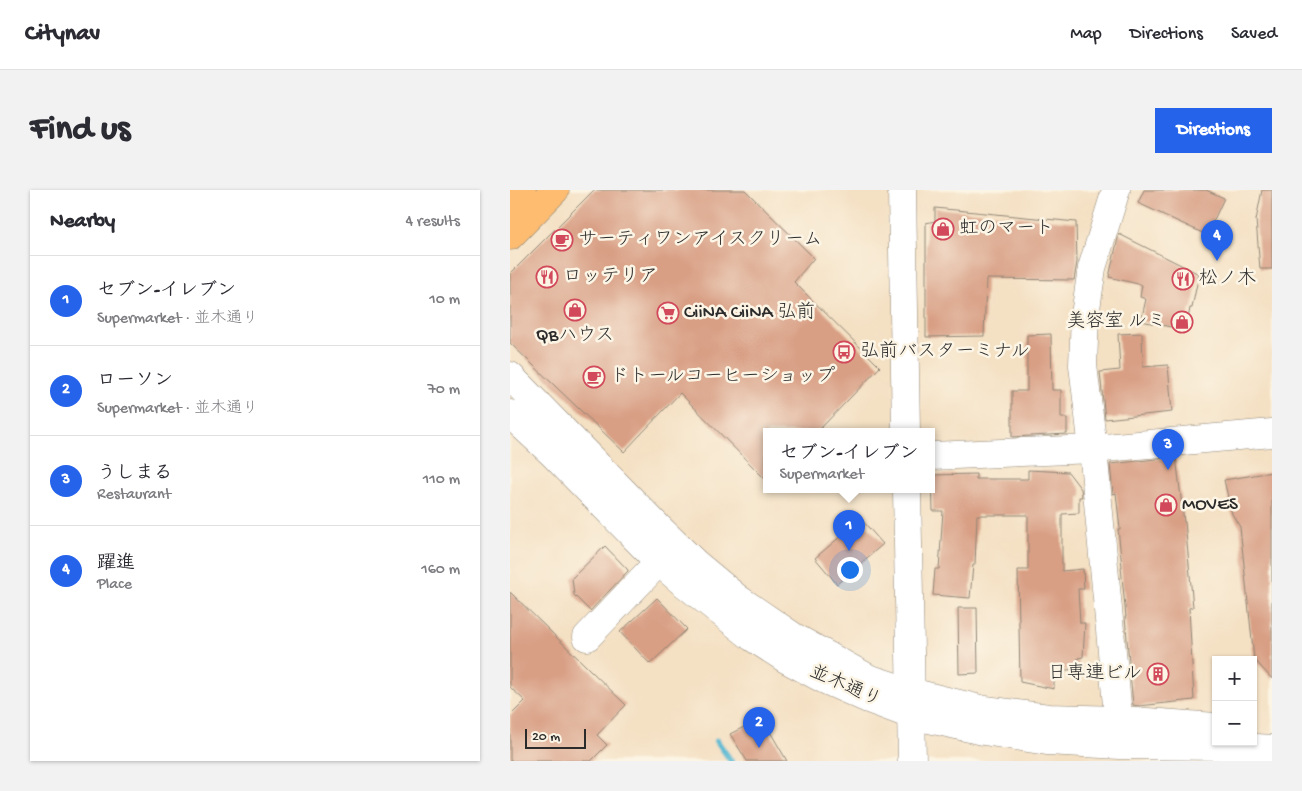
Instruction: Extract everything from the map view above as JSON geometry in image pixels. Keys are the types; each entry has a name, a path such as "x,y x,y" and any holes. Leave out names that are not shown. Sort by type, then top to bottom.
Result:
{"main road":[{"path":"510,202 522,190"},
{"path":"510,236 555,190"}],"street":[{"path":"902,190 906,428"},
{"path":"1116,190 1092,268 1085,315 1083,365 1093,449 1120,742"},
{"name":"並木通り","path":"510,376 667,553"},
{"name":"並木通り","path":"510,414 667,553 794,637 911,703 943,700 985,710 1049,718 1120,742 1272,749"},
{"path":"935,456 1093,449 1272,433"},
{"path":"907,493 912,761"},
{"path":"586,637 667,553"},
{"name":"並木通り","path":"1120,742 1212,728"},
{"path":"1257,730 1272,730"}],"building":[{"name":"CiiNA CiiNA 弘前","path":"594,190 745,190 814,258 794,282 880,367 821,428 763,428 763,477 680,393 624,452 510,343 510,274"},
{"path":"1144,190 1206,190 1224,198 1207,235 1138,203"},
{"path":"1262,190 1272,190 1272,269 1260,269 1256,220"},
{"path":"935,208 1076,222 1077,262 1074,280 986,279 984,336 926,337 926,223 935,221"},
{"path":"1119,234 1199,274 1186,330 1141,321 1146,299 1140,297 1142,285 1109,277"},
{"path":"1142,333 1143,367 1168,365 1172,412 1105,419 1100,372 1120,370 1118,334"},
{"path":"1051,334 1052,390 1061,390 1061,418 1067,418 1067,434 1012,437 1012,391 1027,391 1027,335"},
{"path":"1176,457 1185,522 1193,607 1189,608 1194,700 1139,706 1133,705 1118,529 1120,529 1116,493 1113,494 1110,464"},
{"path":"1028,470 1068,472 1081,489 1082,497 1079,497 1079,513 1062,514 1062,571 1083,569 1084,589 1078,589 1080,623 1085,623 1083,657 1078,658 1079,669 1054,671 1054,689 1020,682 1018,570 1028,570 1028,515 977,515 975,565 973,565 970,598 933,595 935,569 939,569 943,511 933,511 935,475 976,474 976,479 1028,479"},
{"path":"1272,472 1272,679 1257,662 1257,656 1254,656 1240,527 1232,514 1224,480"},
{"path":"861,519 883,544 837,584 815,558"},
{"path":"605,546 628,571 590,611 574,595 572,578"},
{"path":"510,592 626,705 597,735 607,745 591,761 510,761 510,716 525,701 510,687"},
{"path":"657,598 687,629 650,664 620,632"},
{"path":"958,608 977,608 978,673 959,674"},
{"path":"762,718 787,761 747,761 730,734"}],"waterway":[{"path":"717,741 731,761"}],"place":[{"name":"虹のマート","path":"943,229"},
{"name":"サーティワンアイスクリーム","path":"562,240"},
{"name":"躍進","path":"1217,261"},
{"name":"ロッテリア","path":"547,277"},
{"name":"松ノ木","path":"1183,279"},
{"name":"QBハウス","path":"575,310"},
{"name":"CiiNA CiiNA 弘前","path":"668,313"},
{"name":"美容室 ルミ","path":"1182,322"},
{"name":"弘前バスターミナル","path":"844,352"},
{"name":"ドトールコーヒーショップ","path":"594,377"},
{"name":"うしまる","path":"1168,470"},
{"name":"MOVES","path":"1166,505"},
{"name":"セブン-イレブン","path":"849,551"},
{"name":"日専連ビル","path":"1158,674"},
{"name":"ローソン","path":"759,748"}]}
